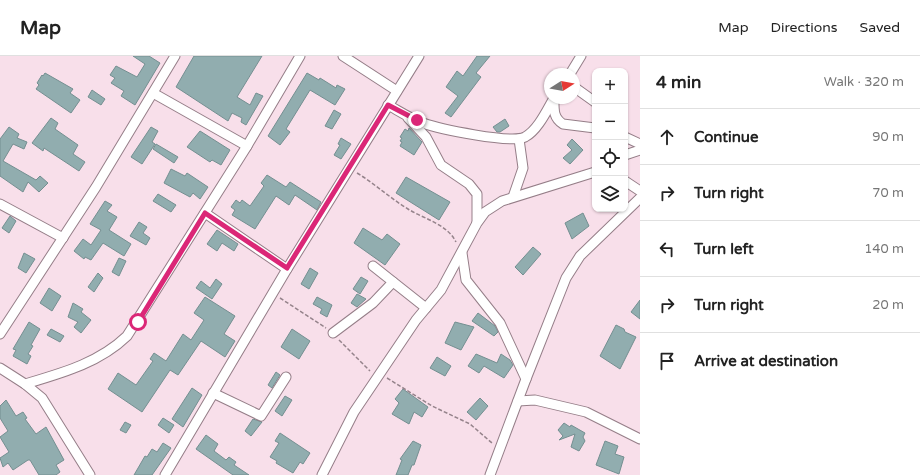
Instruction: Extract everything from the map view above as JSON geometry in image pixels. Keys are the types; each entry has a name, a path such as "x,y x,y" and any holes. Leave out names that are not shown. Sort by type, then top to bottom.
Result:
{"street":[{"path":"0,334 96,188 175,56"},
{"path":"25,384 69,370 94,360 117,346 128,336 247,146 300,56"},
{"path":"343,56 397,91"},
{"path":"165,475 287,268 419,56"},
{"path":"574,68 581,56"},
{"path":"580,91 592,100"},
{"path":"153,93 247,146"},
{"path":"388,105 422,123 496,138 519,138 527,136 533,131 550,104"},
{"path":"554,104 554,114 559,122 563,124 592,128"},
{"path":"403,113 426,137 441,165 469,184 477,194 478,222"},
{"path":"513,197 523,168 519,138"},
{"path":"628,138 640,144"},
{"path":"628,154 640,150"},
{"path":"322,475 354,412 426,308 450,277 478,222 493,206 513,197 592,173"},
{"path":"628,183 640,190"},
{"path":"490,475 566,278 574,264 640,198"},
{"path":"0,204 63,238"},
{"path":"205,213 287,268"},
{"path":"460,256 468,285 500,323 526,379"},
{"path":"373,266 426,308"},
{"path":"450,277 468,285"},
{"path":"333,333 373,303 393,282"},
{"path":"0,368 25,384 42,398 90,475"},
{"path":"213,393 261,416 286,377"},
{"path":"518,401 535,400 586,412 640,438"}],"path":[{"path":"348,169 380,187 410,210 436,223 450,234 457,245 460,256"},
{"path":"380,374 432,406 470,424 486,436 499,452"}],"building":[{"path":"133,56 149,56 160,63 135,105 121,96 124,91 111,83 115,78 110,75 116,66 137,77 145,64"},
{"path":"194,56 262,56 237,97 250,105 256,93 263,96 246,125 241,122 242,118 232,113 228,121 176,87"},
{"path":"477,56 490,56 476,73 481,77 451,117 445,113 458,96 446,87 457,71 463,76"},
{"path":"45,73 73,89 70,93 80,100 71,113 36,89 39,85 37,83"},
{"path":"307,73 319,80 320,78 336,88 337,85 345,89 335,105 310,90 286,129 290,132 280,145 268,136"},
{"path":"92,90 105,99 101,105 88,97"},
{"path":"334,110 341,114 332,129 325,126"},
{"path":"51,118 58,123 55,129 78,145 73,154 85,162 79,171 44,148 43,151 32,143"},
{"path":"505,119 509,126 500,132 497,132 493,127"},
{"path":"9,127 19,134 17,138 27,142 24,149 13,144 3,161 36,180 40,176 48,183 39,192 28,182 23,192 0,176 0,139"},
{"path":"151,127 158,131 152,142 155,144 142,164 131,157"},
{"path":"409,128 422,142 414,155 400,146 402,142 400,141 402,138 400,137 405,129 408,131"},
{"path":"200,131 230,150 221,165 212,160 210,162 187,147"},
{"path":"341,138 351,144 341,159 334,155 340,145 338,144"},
{"path":"572,139 583,150 570,164 563,158 572,150 567,145"},
{"path":"156,144 178,157 174,163 153,149"},
{"path":"171,169 185,176 187,173 208,187 200,199 193,193 190,197 164,183"},
{"path":"267,175 286,187 290,182 321,202 317,210 295,195 289,205 276,196 255,229 232,215 235,210 231,207 236,200 240,203 242,200 250,206 264,186 261,183"},
{"path":"406,177 450,202 439,220 396,193"},
{"path":"158,194 176,205 171,212 153,201"},
{"path":"105,201 112,205 107,211 117,217 109,230 131,244 124,256 103,243 91,260 85,257 84,259 74,251 83,239 91,245 101,230 90,224"},
{"path":"583,213 589,226 572,239 565,223"},
{"path":"10,216 16,221 9,233 2,228"},
{"path":"139,222 147,227 143,233 150,238 146,245 130,236"},
{"path":"363,228 382,240 387,234 400,244 385,265 354,243"},
{"path":"217,230 238,244 234,251 222,243 217,251 207,244"},
{"path":"533,247 541,254 523,275 515,267"},
{"path":"24,253 35,259 26,273 18,268"},
{"path":"119,258 126,261 119,276 112,272"},
{"path":"310,268 318,273 309,289 301,284"},
{"path":"98,273 103,278 94,292 88,287"},
{"path":"361,277 368,281 360,294 353,289"},
{"path":"216,279 222,284 212,299 196,288 201,281 210,288"},
{"path":"49,288 61,296 52,311 40,303"},
{"path":"357,294 366,299 357,307 351,303"},
{"path":"205,297 235,316 224,334 235,341 225,357 201,341 178,375 170,370 142,412 108,389 118,373 136,385 153,361 150,359 154,353 166,361 183,334 191,340 204,320 194,313"},
{"path":"317,297 332,305 327,317 320,313 322,309 313,304"},
{"path":"640,300 640,319 631,312"},
{"path":"73,303 83,309 81,312 91,320 81,333 74,327 78,322 68,317"},
{"path":"478,313 495,326 498,332 494,336 472,321"},
{"path":"29,322 40,329 31,345 33,346 28,354 31,356 27,364 13,356 16,350 13,349"},
{"path":"455,322 474,327 461,350 445,343"},
{"path":"616,325 624,329 625,332 636,337 620,369 600,356"},
{"path":"51,329 64,336 60,342 47,335"},
{"path":"292,329 310,341 299,359 281,347"},
{"path":"476,354 497,363 501,354 510,360 513,365 504,378 484,366 479,373 468,366"},
{"path":"437,357 451,366 445,376 430,368"},
{"path":"276,372 280,375 272,388 268,385"},
{"path":"192,388 202,395 183,427 172,419"},
{"path":"403,389 428,407 422,417 414,412 409,424 392,414 399,403 395,399"},
{"path":"285,396 292,400 282,416 275,411"},
{"path":"480,398 488,406 476,420 467,412"},
{"path":"6,400 16,416 23,412 27,418 25,419 36,434 46,427 64,460 56,465 60,472 56,475 39,475 30,460 13,470 8,463 3,467 0,458 9,452 0,437 8,431 0,418 0,406"},
{"path":"163,418 174,425 169,433 158,425"},
{"path":"253,419 262,422 251,436 245,431"},
{"path":"125,422 131,425 126,433 120,430"},
{"path":"564,423 570,427 571,425 585,433 583,437 585,441 579,451 571,447 575,434 559,440 563,436 558,430"},
{"path":"280,433 310,453 303,464 300,462 293,473 276,463 277,461 270,457 279,443 275,441"},
{"path":"206,435 218,444 214,451 226,460 229,457 236,462 234,465 249,475 233,475 196,449"},
{"path":"413,441 421,445 414,465 412,465 408,475 396,475 402,460 400,459"},
{"path":"605,441 618,446 615,454 624,457 619,474 596,465"},
{"path":"163,443 171,448 152,475 134,475 145,456 147,457 152,449 157,452"}],"route":[{"path":"138,322 205,213 287,268 388,105 417,120"}]}
